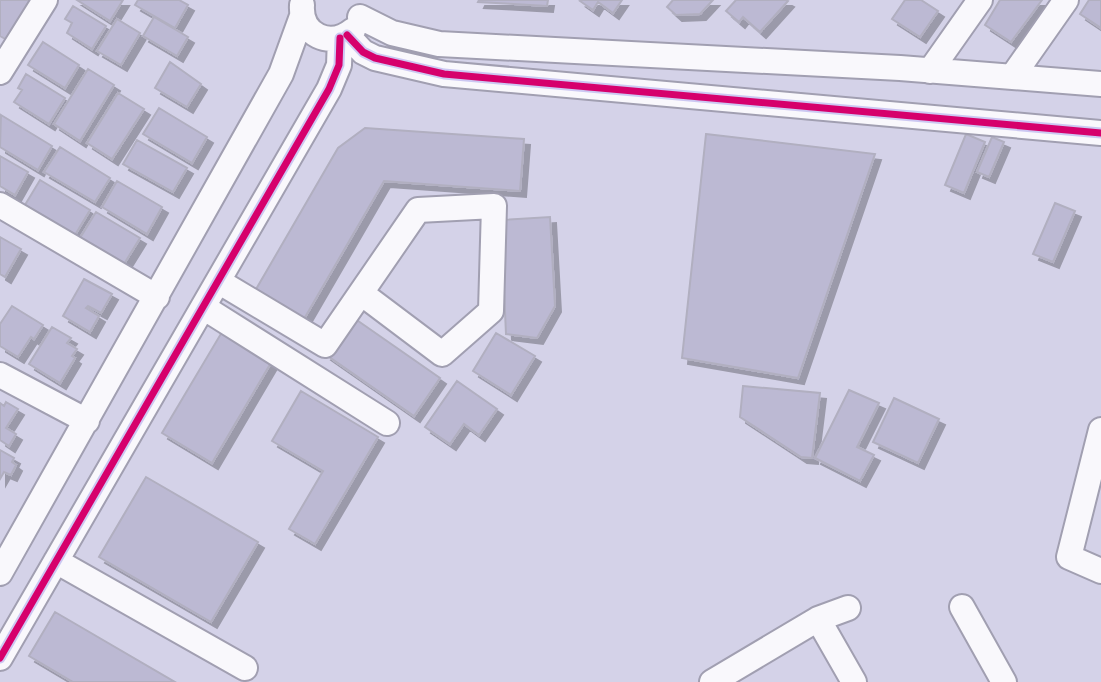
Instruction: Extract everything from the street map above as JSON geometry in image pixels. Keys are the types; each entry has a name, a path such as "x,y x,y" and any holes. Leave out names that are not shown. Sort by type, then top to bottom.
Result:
{"street":[{"path":"0,72 45,0"},
{"path":"930,71 980,0"},
{"path":"1012,77 1066,0"},
{"path":"301,5 312,33 321,38 354,15"},
{"path":"0,573 8,540 87,421 281,74 301,5"},
{"path":"354,15 392,33 439,44 930,71 1101,84"},
{"path":"354,15 363,52 375,58 444,74 1101,133"},
{"path":"0,658 329,89 354,15"},
{"path":"0,205 157,297"},
{"path":"218,281 325,345 418,210 494,206 491,311 442,354 361,293"},
{"path":"203,307 387,423"},
{"path":"0,376 87,421"},
{"path":"1101,430 1069,557 1101,571"},
{"path":"56,561 244,667"},
{"path":"962,607 1004,682"},
{"path":"712,682 818,619 848,608"},
{"path":"818,619 854,682"}],"building":[{"path":"0,0 27,0 37,6 14,44 0,36"},
{"path":"77,0 123,0 110,21"},
{"path":"138,0 179,0 188,5 175,28 135,5"},
{"path":"548,0 547,6 478,2"},
{"path":"622,0 613,13 598,2 593,10 580,1"},
{"path":"673,0 713,0 700,14 676,15 667,7"},
{"path":"736,0 788,1 760,32 743,17 739,22 726,11"},
{"path":"905,0 921,0 938,11 920,37 892,19"},
{"path":"1000,0 1042,0 1011,42 985,25"},
{"path":"1089,0 1101,0 1101,28 1080,14"},
{"path":"73,6 106,26 92,49 67,33 72,23 65,19"},
{"path":"154,17 188,37 177,56 143,36"},
{"path":"117,19 140,33 121,65 97,51"},
{"path":"43,42 79,65 65,88 28,65"},
{"path":"170,62 201,84 187,107 155,88"},
{"path":"88,69 114,85 80,141 54,124"},
{"path":"26,74 65,98 49,124 14,102 22,90 18,88"},
{"path":"118,93 144,109 112,159 87,143"},
{"path":"159,108 207,137 192,163 143,134"},
{"path":"1,115 52,146 38,170 0,147"},
{"path":"365,128 524,139 520,191 384,181 304,319 255,291 338,148"},
{"path":"706,134 875,154 798,378 682,358"},
{"path":"966,134 985,142 964,193 945,185"},
{"path":"992,137 1004,142 989,177 977,172"},
{"path":"137,140 187,168 173,192 123,164"},
{"path":"60,147 110,178 95,202 44,172"},
{"path":"0,156 28,172 15,195 0,186"},
{"path":"40,180 90,210 75,235 25,205"},
{"path":"117,181 162,207 147,234 102,207"},
{"path":"1055,203 1075,211 1053,262 1033,254"},
{"path":"96,212 140,238 124,264 80,238"},
{"path":"550,217 555,306 537,338 506,334 501,220"},
{"path":"0,237 21,249 5,277 0,274"},
{"path":"84,279 112,294 101,313 88,306 86,308 99,316 90,332 63,316"},
{"path":"12,306 43,325 18,357 0,346 0,324"},
{"path":"351,316 440,378 414,416 325,354"},
{"path":"52,327 71,338 67,343 77,349 72,356 75,358 60,383 29,364"},
{"path":"222,332 272,361 212,463 162,433"},
{"path":"496,333 535,356 511,395 473,371"},
{"path":"457,381 497,409 479,435 464,424 450,444 425,427"},
{"path":"743,386 820,393 812,458 801,457 740,417"},
{"path":"849,390 879,403 857,447 874,455 860,481 815,458"},
{"path":"301,391 378,437 315,544 289,529 323,471 272,441"},
{"path":"894,398 939,419 918,463 873,442"},
{"path":"6,402 18,409 6,428 16,434 9,446 0,440 0,403 4,406"},
{"path":"0,450 14,458 12,462 16,465 11,475 4,472 0,479"},
{"path":"146,477 258,542 211,622 99,557"},
{"path":"55,612 175,682 73,682 29,656"}],"cycle path":[{"path":"347,35 363,52 375,58 444,74 1101,133"},
{"path":"0,658 329,89 339,65 340,38"}]}
